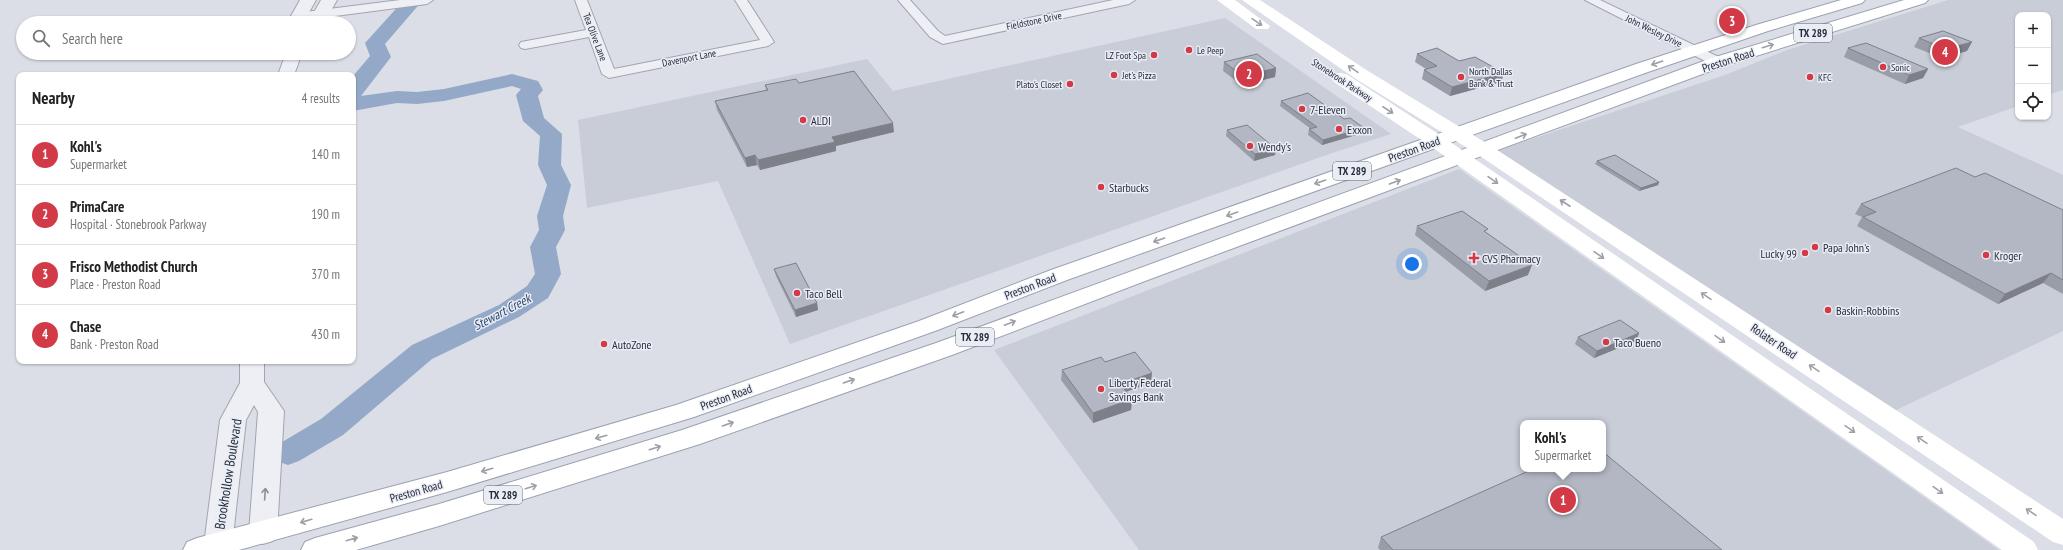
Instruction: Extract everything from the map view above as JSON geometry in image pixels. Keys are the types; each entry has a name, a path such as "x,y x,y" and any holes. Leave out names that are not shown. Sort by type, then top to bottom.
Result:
{"main road":[{"name":"Stonebrook Parkway","path":"1225,0 1276,36 1461,158"},
{"name":"Stonebrook Parkway","path":"1250,0 1362,75 1484,150"},
{"name":"Preston Road","path":"210,548 261,542 627,429 928,326 1059,275 1693,50 1857,0"},
{"name":"Preston Road","path":"315,550 578,473 691,437 944,349 1718,62 1920,0"},
{"path":"1276,36 1298,32"},
{"name":"Rolater Road","path":"1484,150 2063,534"},
{"path":"1461,158 2024,550"},
{"path":"1196,227 1218,247"},
{"path":"1642,285 1669,272"},
{"path":"797,371 812,394"},
{"path":"771,380 785,404"},
{"path":"1826,412 1858,398"}],"street":[{"path":"298,16 308,0"},
{"path":"320,16 329,0"},
{"path":"330,16 350,11 427,0"},
{"name":"Tea Olive Lane","path":"581,0 609,74"},
{"name":"Davenport Lane","path":"609,74 768,42 741,0"},
{"name":"Fieldstone Drive","path":"904,0 939,39 950,39 1129,0"},
{"name":"John Wesley Drive","path":"1591,0 1718,62"},
{"path":"525,45 593,33"},
{"name":"Brookhollow Boulevard","path":"252,372 271,411 261,542"},
{"name":"Brookhollow Boulevard","path":"210,548 234,420 252,372"}],"shaded area":[{"path":"1948,0 2063,0 2063,90 2051,94 2051,12 2015,12 2015,107 1958,127 2063,175 2063,331 1894,411 1495,151 1725,75 1787,50"},
{"path":"1225,18 1391,134 1335,152 790,344 718,181 587,208 578,120 867,59 893,91"},
{"path":"1459,169 1999,550 1139,550 994,350"}],"building":[{"path":"1943,31 1972,42 1946,49 1919,38"},
{"path":"1866,43 1928,69 1909,75 1848,48"},
{"path":"1437,48 1459,61 1475,57 1504,73 1452,87 1424,70 1437,66 1417,54"},
{"path":"1257,54 1276,68 1243,76 1224,62"},
{"name":"ALDI","path":"854,71 893,123 832,137 835,142 758,160 755,155 745,158 715,101 768,90 765,85 796,79 799,83"},
{"path":"1308,93 1344,119 1350,118 1364,128 1323,140 1309,129 1317,127 1281,101"},
{"path":"1247,125 1276,149 1255,154 1227,130"},
{"path":"1615,155 1659,182 1641,188 1597,161"},
{"name":"Kroger","path":"1956,168 1975,177 1985,173 2063,210 2063,280 2051,273 2005,294 1863,217 1876,212 1861,204"},
{"name":"CVS Pharmacy","path":"1462,211 1488,229 1484,231 1532,265 1489,281 1417,226"},
{"name":"Taco Bell","path":"796,263 817,303 795,310 774,269"},
{"path":"1620,320 1639,333 1597,351 1578,337"},
{"name":"Liberty Federal Savings Bank","path":"1135,352 1152,373 1120,384 1132,399 1093,413 1062,370 1101,357 1105,362"},
{"path":"1606,454 1722,550 1393,550 1381,537 1526,472 1606,472"}],"waterway":[{"name":"Stewart Creek","path":"356,87 369,69 381,57 375,43 414,0"},
{"name":"Stewart Creek","path":"288,453 332,427 422,352 509,311 538,292 548,274 543,247 552,230 550,216 559,185 549,165 551,134 534,121 527,95 532,90 531,85 512,80 444,95 417,98 397,97 356,104"}],"place":[{"name":"Frisco Methodist Church","path":"1732,21"},
{"name":"Le Peep","path":"1189,50"},
{"name":"Chase","path":"1945,52"},
{"name":"LZ Foot Spa","path":"1154,55"},
{"name":"Sonic","path":"1883,67"},
{"name":"PrimaCare","path":"1249,74"},
{"name":"Jet's Pizza","path":"1114,75"},
{"name":"North Dallas Bank & Trust","path":"1461,77"},
{"name":"KFC","path":"1810,77"},
{"name":"Plato's Closet","path":"1070,84"},
{"name":"7-Eleven","path":"1302,109"},
{"name":"ALDI","path":"803,120"},
{"name":"Exxon","path":"1339,129"},
{"name":"Wendy's","path":"1250,146"},
{"name":"Starbucks","path":"1101,187"},
{"name":"Papa John's","path":"1815,247"},
{"name":"Lucky 99","path":"1805,253"},
{"name":"Kroger","path":"1986,255"},
{"name":"CVS Pharmacy","path":"1474,258"},
{"name":"Taco Bell","path":"797,293"},
{"name":"Baskin-Robbins","path":"1828,310"},
{"name":"Taco Bueno","path":"1606,342"},
{"name":"AutoZone","path":"604,344"},
{"name":"Liberty Federal Savings Bank","path":"1101,389"},
{"name":"Kohl's","path":"1563,500"}]}
